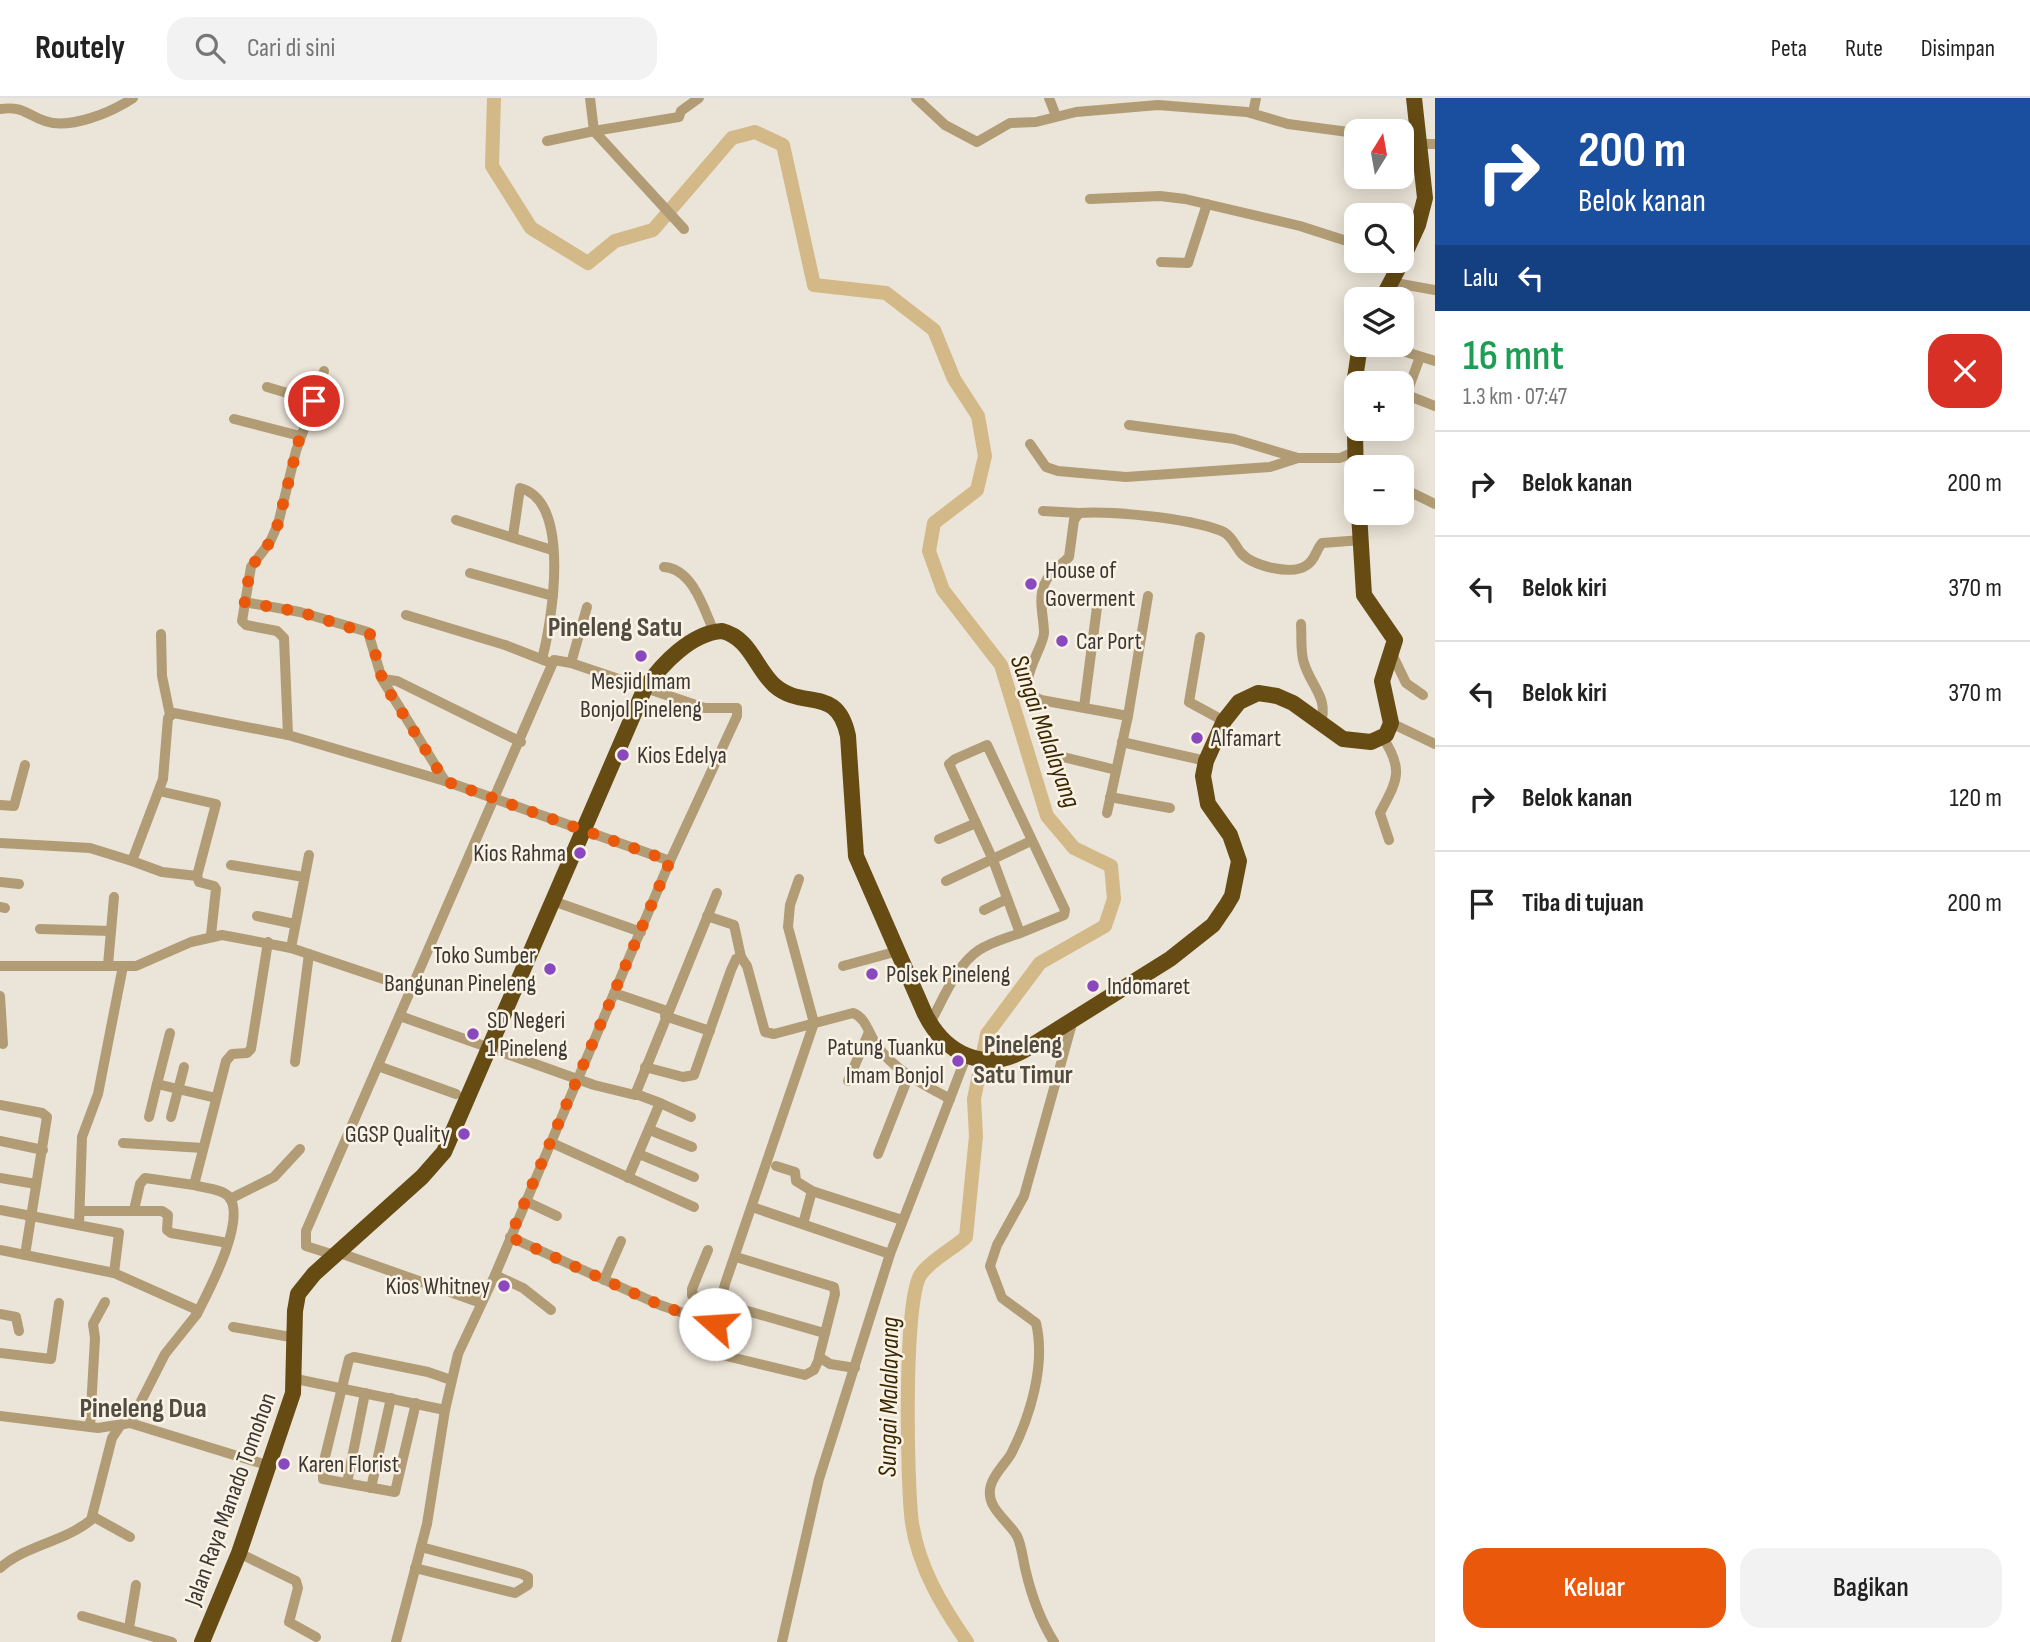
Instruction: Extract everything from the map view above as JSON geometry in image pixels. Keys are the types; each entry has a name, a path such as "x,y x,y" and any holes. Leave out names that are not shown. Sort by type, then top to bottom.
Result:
{"highway":[{"path":"1414,98 1418,139 1430,200 1414,234"},
{"path":"1388,287 1396,273"},
{"path":"1354,455 1355,441"},
{"path":"714,632 728,633 740,639 777,687 794,696 827,702 843,718 850,754 851,818 856,856 930,1023 943,1040 969,1058 1008,1059 1194,941 1213,925 1232,896 1239,861 1230,835 1208,804 1203,776 1206,761 1224,721 1239,702 1263,693 1293,703 1320,724 1350,741 1371,742 1387,731 1382,687 1395,640 1364,595 1360,525"},
{"name":"Jalan Raya Manado Tomohon","path":"202,1642 239,1553 270,1466 296,1379 295,1311 298,1294 336,1254 414,1185 444,1152 645,688 675,655 714,632"}],"street":[{"path":"0,109 18,107 42,120 60,124 115,108 133,98"},
{"path":"590,98 594,131 684,229"},
{"path":"547,141 680,117 678,98"},
{"path":"681,111 699,98"},
{"path":"916,98 943,124 974,142 1010,123 1110,108 1158,105 1252,113 1288,124 1344,131"},
{"path":"1049,98 1056,116"},
{"path":"1252,113 1256,98"},
{"path":"1090,199 1160,196 1208,204 1344,241"},
{"path":"1161,262 1188,263 1208,204"},
{"path":"1391,282 1435,290"},
{"path":"1414,354 1435,361"},
{"path":"1414,371 1420,356"},
{"path":"288,736 285,641 277,631 243,624 244,602 251,567 270,542 280,520 300,436 324,371"},
{"path":"267,387 314,401"},
{"path":"1414,398 1435,406"},
{"path":"234,419 300,436"},
{"path":"1129,425 1234,439 1298,458 1340,458 1354,452"},
{"path":"1030,444 1046,467 1100,476 1193,474 1270,467 1298,458"},
{"path":"481,1303 306,1246 304,1235 521,741 547,662 553,596 552,550 547,512 533,494 520,488 513,536"},
{"path":"1414,493 1435,503"},
{"path":"1043,511 1132,516 1217,529 1232,538 1250,561 1280,568 1296,569 1310,564 1322,543 1362,540"},
{"path":"1079,513 1074,520 1069,556 1044,585 1044,634 1030,664 1030,690 1035,698 1128,716"},
{"path":"456,520 552,550"},
{"path":"664,567 677,569 690,584 714,632"},
{"path":"470,573 553,596"},
{"path":"1107,813 1128,716 1147,596"},
{"path":"244,602 300,612 369,632 382,679 445,781"},
{"path":"571,663 587,607"},
{"path":"1084,707 1097,607"},
{"path":"400,1641 421,1547 451,1380 460,1348 552,1143 670,861 739,711 732,707 709,709 558,659 547,662 406,615"},
{"path":"1301,624 1302,657 1324,704 1325,713 1320,724"},
{"path":"132,861 159,791 170,715 162,676 161,634"},
{"path":"1200,637 1189,702 1224,721"},
{"path":"1392,654 1406,683 1423,695"},
{"path":"382,679 397,681 521,741"},
{"path":"170,715 174,713 288,736 445,781 670,861"},
{"path":"1387,731 1435,744"},
{"path":"1387,731 1397,773 1393,789 1380,813 1381,823 1389,840"},
{"path":"1122,742 1206,761"},
{"path":"930,1023 962,967 972,955 1051,922 1065,913 987,745 954,758 949,764 993,860 1020,933"},
{"path":"1047,753 1116,770"},
{"path":"0,805 14,806 25,765"},
{"path":"159,791 216,804 197,876 199,882 216,890 211,935"},
{"path":"1110,797 1170,808"},
{"path":"939,839 976,823"},
{"path":"946,881 1031,841"},
{"path":"0,843 90,848 156,871 197,876"},
{"path":"291,948 309,855"},
{"path":"231,865 304,877"},
{"path":"736,1256 834,1287 835,1294 819,1359 812,1373 805,1376 718,1354 711,1346 719,1303 814,1024 788,927 790,905 799,879"},
{"path":"0,882 19,884"},
{"path":"636,1094 717,892"},
{"path":"108,965 114,897"},
{"path":"984,910 1007,899"},
{"path":"553,901 641,932"},
{"path":"257,916 295,924"},
{"path":"707,916 734,925 741,957 747,965 765,1032 774,1034 853,1013 863,1019 883,1054 909,1074 950,1099"},
{"path":"40,929 111,931"},
{"path":"0,966 146,964 211,935 268,942 291,948 413,989"},
{"path":"194,1185 227,1059 232,1054 247,1054 251,1049 268,942"},
{"path":"843,966 898,951"},
{"path":"295,1062 309,954"},
{"path":"645,1067 683,1077 694,1075 731,970 736,959 741,957"},
{"path":"79,1225 82,1137 98,1094 123,966"},
{"path":"614,993 710,1031"},
{"path":"0,996 3,1044"},
{"path":"400,1016 577,1079 629,1095 636,1094 691,1116"},
{"path":"1054,1642 1042,1623 1033,1598 1018,1540 996,1510 990,1496 991,1483 1010,1454 1027,1413 1039,1359 1036,1323 1002,1298 990,1266 996,1245 1024,1196 1073,1020"},
{"path":"848,1081 869,1031"},
{"path":"149,1117 170,1033"},
{"path":"782,1642 819,1479 890,1254 950,1099 969,1058"},
{"path":"378,1066 456,1094"},
{"path":"171,1117 184,1067"},
{"path":"878,1154 909,1074"},
{"path":"157,1084 216,1098"},
{"path":"628,1178 660,1103"},
{"path":"0,1105 45,1114 47,1122 25,1255"},
{"path":"650,1129 692,1147"},
{"path":"0,1141 43,1150"},
{"path":"123,1143 204,1148"},
{"path":"552,1143 694,1207"},
{"path":"230,1199 275,1177 300,1149"},
{"path":"639,1154 694,1177"},
{"path":"776,1166 795,1172 796,1181 812,1191 902,1220"},
{"path":"0,1178 36,1184"},
{"path":"0,1568 11,1559 86,1524 94,1517 111,1444 172,1342 197,1314 224,1261 233,1212 230,1199 225,1194 194,1185 145,1178 141,1181 130,1210 116,1232"},
{"path":"803,1224 812,1191"},
{"path":"525,1201 557,1216"},
{"path":"752,1207 890,1254"},
{"path":"0,1210 120,1234 114,1273"},
{"path":"81,1211 130,1210 165,1213 171,1233 228,1243"},
{"path":"510,1237 660,1305 715,1324"},
{"path":"604,1280 621,1241"},
{"path":"708,1250 691,1293 824,1333"},
{"path":"0,1251 114,1273 188,1305 197,1314"},
{"path":"495,1275 523,1288 551,1310"},
{"path":"90,1427 96,1338 93,1324 105,1302"},
{"path":"0,1353 51,1359 59,1303"},
{"path":"0,1314 16,1317 19,1331"},
{"path":"233,1327 296,1338"},
{"path":"416,1403 395,1492 322,1476 346,1362 354,1357 428,1372 451,1380"},
{"path":"819,1359 834,1366 855,1368"},
{"path":"296,1379 445,1410"},
{"path":"348,1483 365,1393"},
{"path":"372,1488 391,1398"},
{"path":"0,1416 90,1427 125,1424 270,1466"},
{"path":"94,1517 130,1537"},
{"path":"415,1568 515,1593 528,1585 529,1578 522,1574 421,1547"},
{"path":"239,1553 296,1581 298,1588 289,1622 316,1637"},
{"path":"129,1628 136,1585"},
{"path":"82,1616 168,1641"}],"waterway":[{"name":"Sungai Malalayang","path":"494,98 492,166 531,228 588,263 615,241 653,230 732,138 755,132 783,145 814,285 886,293 934,330 954,379 978,416 985,456 977,490 934,523 929,551 943,590 1001,665 1047,816 1074,848 1111,866 1114,899 1105,926 1040,963 987,1034 974,1099 976,1136 966,1237 925,1269 915,1290 911,1318 908,1394 912,1523 926,1571 967,1642"}],"place":[{"name":"House of Goverment","path":"1031,584"},
{"name":"Car Port","path":"1062,641"},
{"name":"Mesjid Imam Bonjol Pineleng","path":"641,656"},
{"name":"Alfamart","path":"1197,738"},
{"name":"Kios Edelya","path":"623,755"},
{"name":"Kios Rahma","path":"580,853"},
{"name":"Toko Sumber Bangunan Pineleng","path":"550,969"},
{"name":"Polsek Pineleng","path":"872,974"},
{"name":"Indomaret","path":"1093,986"},
{"name":"SD Negeri 1 Pineleng","path":"473,1034"},
{"name":"Patung Tuanku Imam Bonjol","path":"958,1061"},
{"name":"GGSP Quality","path":"464,1134"},
{"name":"Kios Whitney","path":"504,1286"},
{"name":"Karen Florist","path":"284,1464"}],"district":[{"name":"Pineleng Satu","path":"615,626"},
{"name":"Pineleng Satu Timur","path":"1023,1059"},
{"name":"Pineleng Dua","path":"143,1407"}],"route":[{"path":"314,401 300,436 281,517 270,542 251,567 244,602 300,612 370,634 383,682 445,781 670,861 510,1237 660,1305 715,1324"}]}
